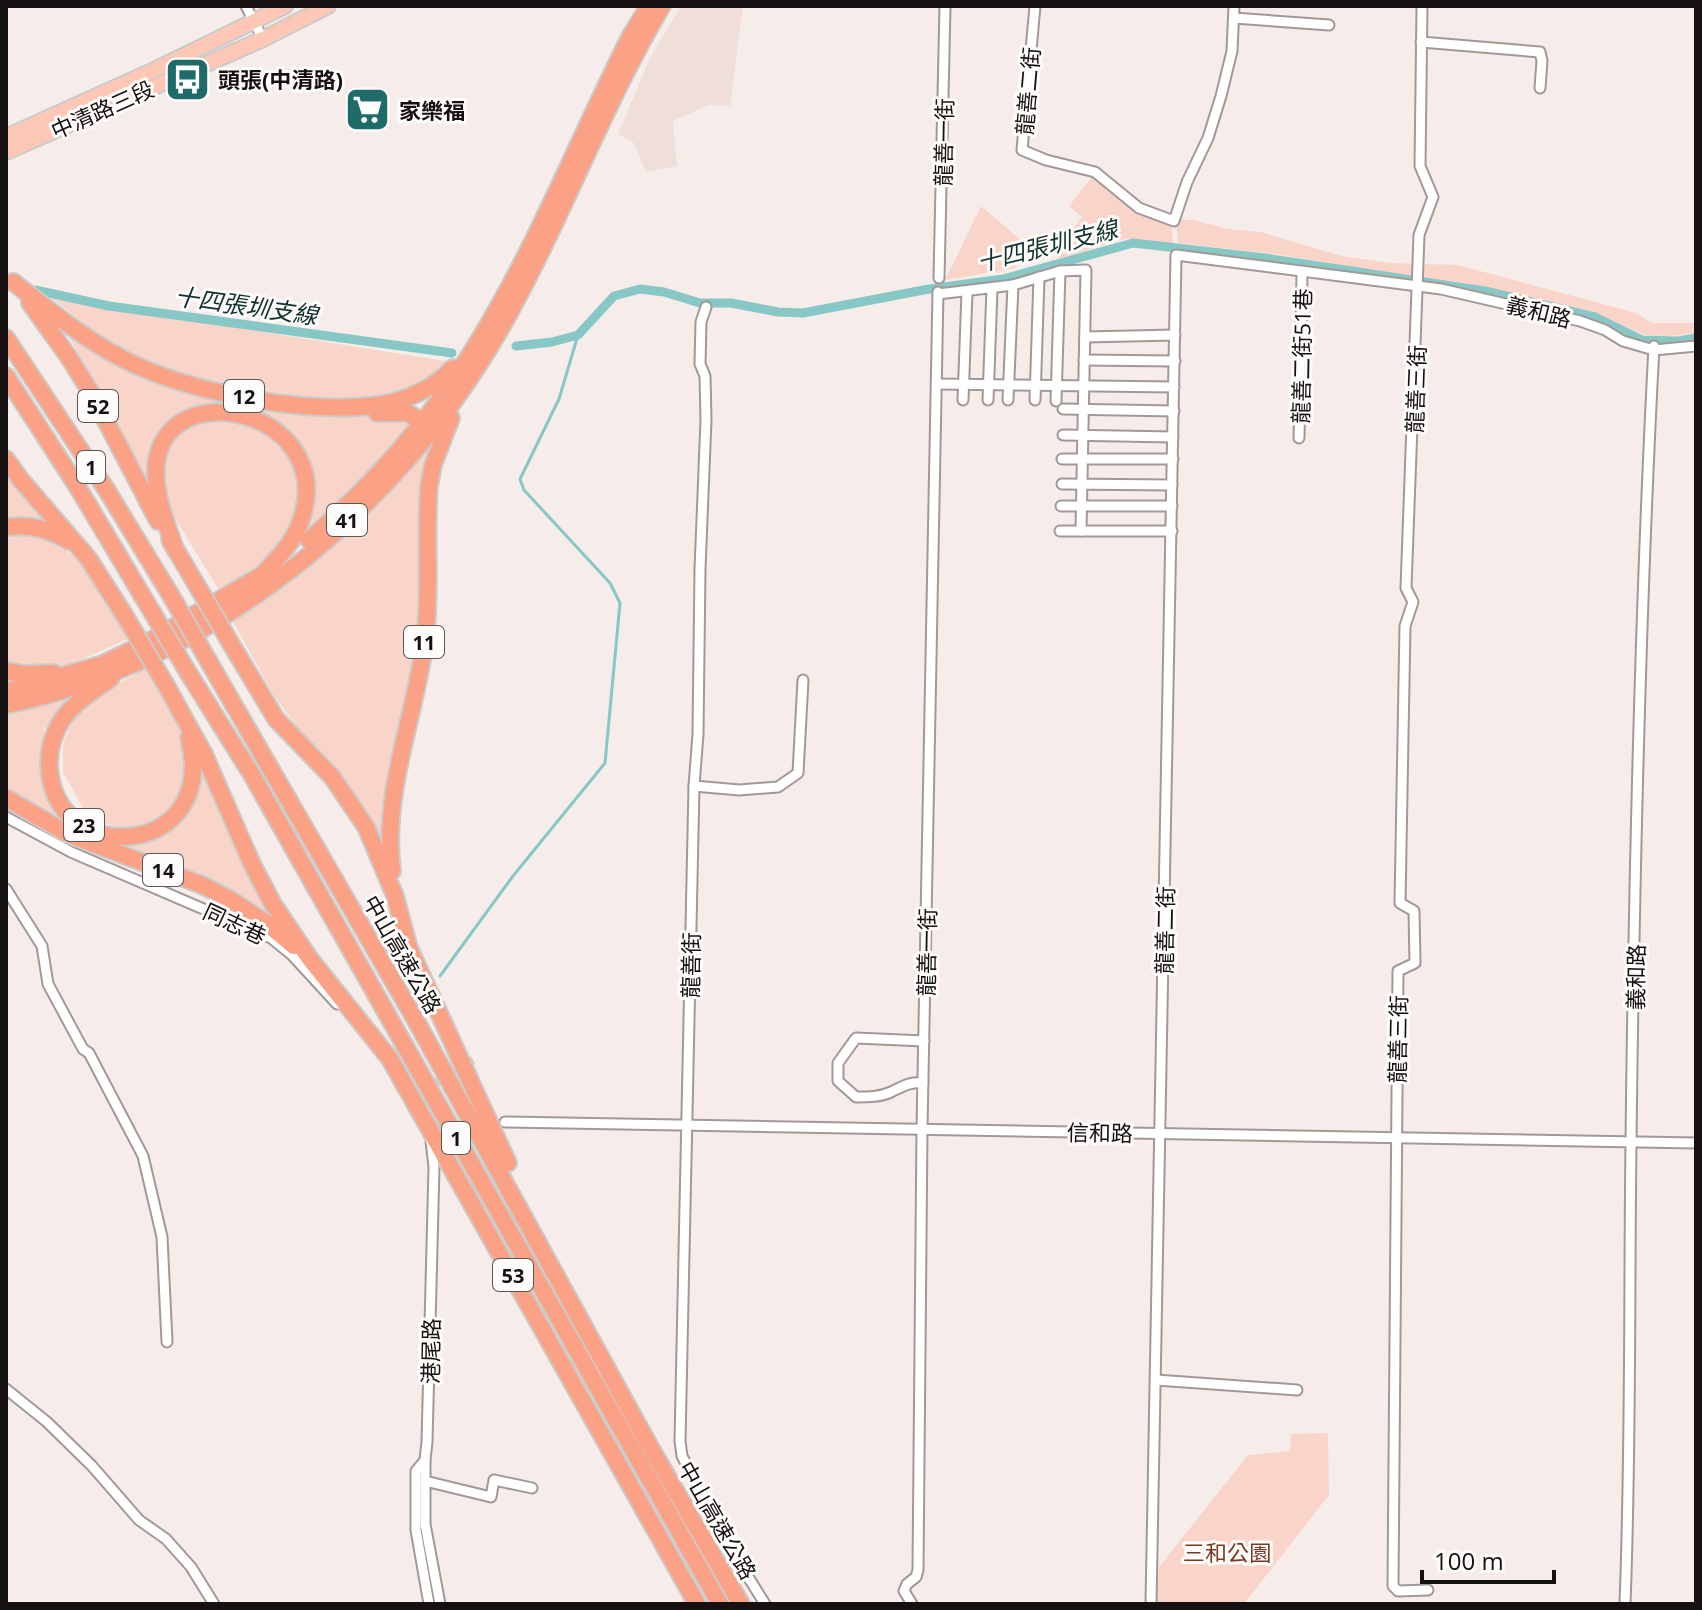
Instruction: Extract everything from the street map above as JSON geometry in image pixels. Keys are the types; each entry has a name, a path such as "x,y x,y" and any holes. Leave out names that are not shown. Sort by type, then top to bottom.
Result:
{"highway":[{"path":"429,425 481,337 535,235 630,37 649,6"},
{"path":"6,692 103,664 152,640 258,579 312,538 463,390 521,291 624,75 662,6"},
{"name":"12","path":"10,278 64,322 125,360 192,386 268,400 341,407 378,405 399,400 417,394 442,378 481,337"},
{"name":"52","path":"10,278 68,356 93,396 136,482 175,549"},
{"name":"中山高速公路","path":"6,338 106,489 173,599 423,1032 649,1445 741,1604"},
{"name":"中山高速公路","path":"6,376 77,486 252,775 720,1604"},
{"name":"11","path":"395,896 389,823 395,778 419,677 425,637 429,486 442,437 463,390"},
{"path":"268,400 331,414 408,413 429,425"},
{"path":"258,579 283,552 298,529 307,497 307,480 298,453 288,440 266,424 246,416 216,412 199,414 184,421 170,434 159,452 156,479 159,501 175,549 276,719 332,777 366,827 395,896 409,948 423,982 596,1346"},
{"name":"41","path":"127,667 249,600 351,517 390,480 429,425"},
{"path":"6,459 88,558 125,616 184,717 273,904 310,959"},
{"path":"6,527 25,525 48,529 88,558"},
{"path":"6,671 49,674 103,664"},
{"path":"6,705 34,699 127,667"},
{"name":"23","path":"127,667 81,700 65,716 51,744 51,778 69,814 96,832 117,838 153,832 167,823 189,797 193,773 192,748 184,717"},
{"name":"14","path":"6,798 68,834 192,881 231,900 269,925 310,959"},
{"name":"53","path":"310,959 390,1059 697,1604"}],"main road":[{"name":"中清路三段","path":"6,137 285,6"},
{"name":"中清路三段","path":"6,152 263,39 328,6"}],"street":[{"path":"246,6 263,39"},
{"name":"龍善一街","path":"939,278 945,6"},
{"name":"龍善二街","path":"1035,6 1022,150 1046,160 1095,172 1139,208 1174,221 1187,182 1208,138 1221,96 1232,51 1234,18"},
{"path":"1234,6 1234,18 1329,25"},
{"path":"1419,286 1419,235 1433,197 1420,166 1422,6"},
{"path":"1421,42 1540,52 1540,88"},
{"name":"龍善二街","path":"1151,1604 1176,255"},
{"name":"龍善二街51巷","path":"1176,255 1302,274 1419,286"},
{"path":"963,400 967,292 1013,285 1060,271 1086,270 1081,531"},
{"path":"1056,401 1060,271"},
{"name":"龍善二街51巷","path":"1299,438 1302,274"},
{"path":"1035,400 1039,277"},
{"path":"1008,400 1013,285"},
{"name":"義和路","path":"1419,286 1495,300 1580,321 1623,341 1654,348 1696,346"},
{"name":"龍善三街","path":"1419,286 1406,588 1413,602 1405,626 1400,903 1414,911 1416,919 1415,963 1398,971 1393,1586 1398,1591 1428,1590"},
{"path":"988,400 992,288"},
{"name":"龍善一街","path":"912,1604 904,1591 918,1570 922,1129 938,293 967,292"},
{"name":"龍善街","path":"706,307 701,322 700,364 705,376 706,420 679,1378 682,1456 727,1543 765,1604"},
{"path":"1085,337 1175,335"},
{"name":"義和路","path":"1625,1604 1631,1449 1631,1142 1642,621 1654,348"},
{"path":"1084,360 1175,361"},
{"path":"938,384 1174,387"},
{"path":"1063,409 1174,411"},
{"path":"1063,435 1173,437"},
{"path":"1062,459 1173,459"},
{"path":"1062,484 1172,485"},
{"path":"1061,506 1172,506"},
{"path":"1060,531 1172,531"},
{"path":"694,786 739,790 778,787 798,773 803,680"},
{"name":"同志巷","path":"6,817 71,852 271,938 292,955 337,1004 408,1099"},
{"path":"6,889 42,946 48,984 83,1049 89,1053 143,1156 162,1237 167,1342"},
{"path":"923,1083 906,1082 874,1097 856,1097 838,1081 838,1063 856,1038 924,1041"},
{"name":"港尾路","path":"408,1099 430,1137 434,1158 428,1435 425,1460 416,1471 416,1530 429,1604"},
{"name":"信和路","path":"505,1122 1696,1143"},
{"path":"1156,1380 1297,1390"},
{"path":"6,1389 59,1433 139,1520 166,1539 191,1567 214,1604"},
{"path":"425,1460 425,1524 440,1604"},
{"path":"425,1481 491,1497 494,1480 532,1488"}],"shaded area":[{"path":"681,6 743,6 730,106 709,105 673,121 677,166 646,172 634,143 618,134 650,58"}],"green space":[{"path":"1094,174 1138,211 1172,222 1173,244 1125,239 1058,259 1057,249 1082,217 1069,206"},
{"path":"981,206 1021,240 1016,247 1027,257 1016,259 1017,268 945,280"},
{"path":"1176,220 1261,232 1341,256 1391,263 1458,265 1636,313 1652,323 1696,323 1696,333 1645,335 1586,310 1458,282 1400,276 1282,255 1178,243"},
{"path":"51,298 450,364 436,377 385,400 342,402 203,382 116,348"},
{"path":"73,335 151,380 206,395 261,403 305,415 406,418 415,424 366,480 299,541 307,477 270,421 177,419 149,489 116,417 69,337"},
{"path":"227,413 288,447 299,472 299,515 284,543 221,593 163,499 161,456 179,426"},
{"path":"435,435 437,437 426,466 419,530 417,650 387,777 382,842 379,843 355,794 300,732 273,694 231,618"},
{"path":"6,467 46,521 16,519 6,522"},
{"path":"30,533 55,540 101,581 132,637 69,665 43,668 6,665 6,536"},
{"path":"151,665 191,747 179,801 157,821 123,829 101,822 83,808 63,772 63,743 81,705"},
{"path":"70,694 45,728 39,757 59,807 52,806 54,814 6,788 6,713"},
{"path":"202,762 281,924 240,896 116,846 117,843 154,836 178,822 194,798"},
{"name":"三和公園","path":"1328,1433 1329,1495 1244,1604 1155,1604 1159,1567 1248,1455 1290,1451 1291,1434"}],"waterway":[{"name":"十四張圳支線","path":"516,346 578,335 614,296 640,289 664,292 700,303 731,303 778,312 803,313 929,289 1003,279 1133,243 1265,258 1485,291 1595,317 1642,340 1696,338"},
{"name":"十四張圳支線","path":"35,290 109,306 452,353"},
{"path":"440,976 513,876 605,763 620,603 610,583 524,490 520,479 559,399 578,335"}],"tunnel":[{"path":"411,1098 473,1060"}],"place":[{"name":"頭張(中清路)","path":"187,79"},
{"name":"家樂福","path":"368,110"}]}
